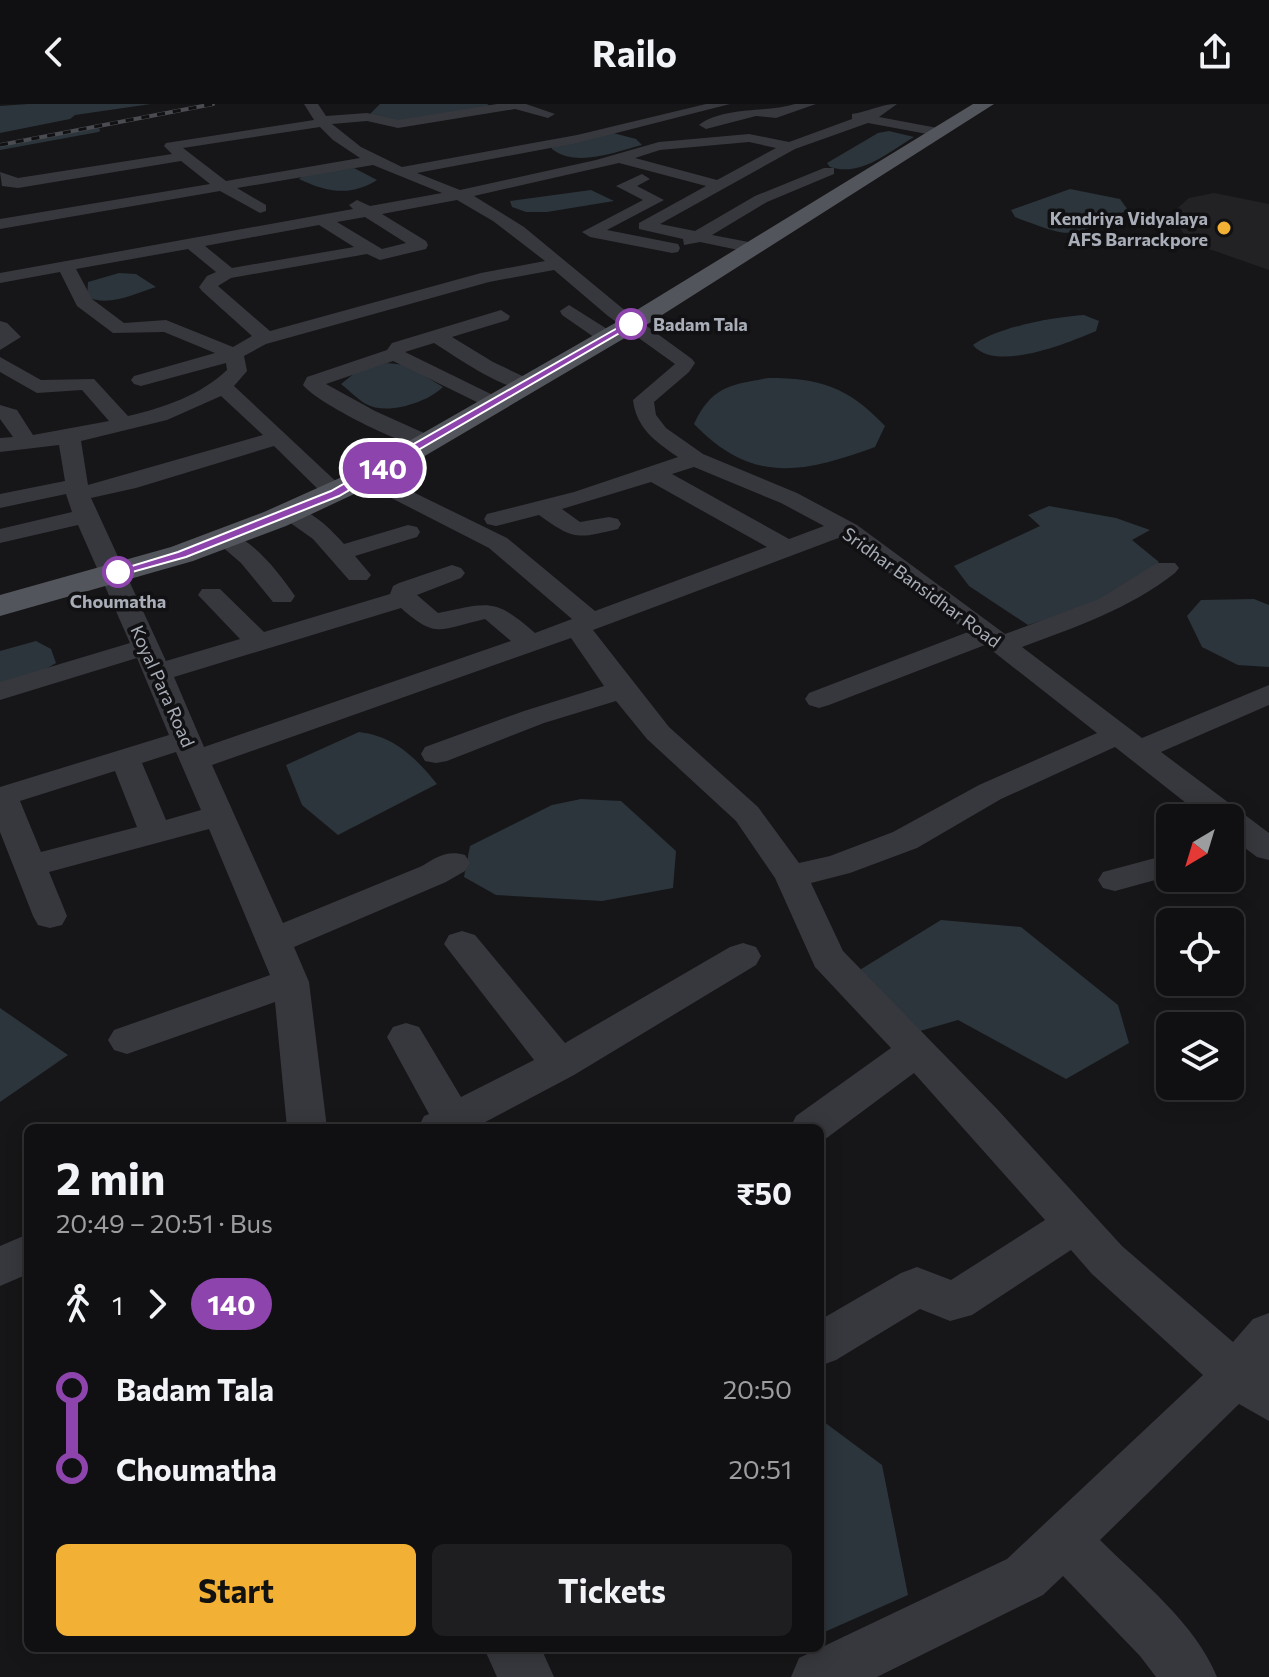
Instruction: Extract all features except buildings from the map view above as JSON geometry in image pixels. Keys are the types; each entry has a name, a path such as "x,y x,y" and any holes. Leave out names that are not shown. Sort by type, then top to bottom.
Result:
{"main road":[{"path":"0,606 182,554 290,512 368,477 619,331 985,104"}],"street":[{"path":"398,163 577,139 723,104"},
{"path":"0,278 190,244 319,216 459,195 619,158 653,142 756,112 776,114 806,104 826,110"},
{"path":"744,254 697,237 645,226 790,146 866,119 890,104"},
{"path":"311,105 328,105"},
{"name":"Sridhar Bansidhar Road","path":"311,105 321,122 373,158 398,163 490,212 558,264 619,331 658,341 685,363 643,400 643,410 658,433 695,459 789,498 842,528 995,640 1203,804"},
{"path":"3,228 103,170 178,151 321,122 364,117 398,124 495,106 536,108"},
{"path":"495,106 534,127 565,120"},
{"path":"842,113 938,132"},
{"path":"607,116 634,125"},
{"path":"430,119 452,130"},
{"path":"782,124 819,134"},
{"path":"546,130 577,139"},
{"path":"616,131 653,142 749,138 790,146"},
{"path":"691,142 709,153"},
{"path":"120,150 178,151 223,186 267,207 230,214"},
{"path":"0,175 12,184 57,199 101,206 265,178 300,166 373,158"},
{"path":"619,158 714,187 816,209"},
{"path":"0,175 47,162"},
{"path":"103,170 137,200"},
{"path":"676,249 761,199 829,171"},
{"path":"265,178 292,194"},
{"path":"642,179 624,186 658,199 590,232 676,249 744,254"},
{"path":"319,216 380,255 420,245 339,195"},
{"path":"57,199 81,228"},
{"path":"101,206 124,219"},
{"path":"0,265 102,242 170,231 228,273"},
{"path":"266,338 208,287 213,280 228,273 369,249"},
{"path":"141,380 234,354 266,338 487,277 558,264"},
{"path":"66,266 84,302 120,329 166,326 234,354"},
{"path":"569,311 619,331"},
{"path":"427,443 367,416 313,385 321,377 394,354 399,347 501,316"},
{"path":"0,327 11,337 0,344"},
{"path":"437,336 486,366 526,385"},
{"path":"0,445 69,437 159,415 218,390 237,371 234,354"},
{"path":"394,354 455,387 494,403"},
{"path":"0,363 37,387 87,383 124,424"},
{"path":"218,390 230,391 335,493"},
{"path":"0,411 9,415 27,442"},
{"name":"Koyal Para Road","path":"69,437 80,498 291,982 307,1124"},
{"path":"0,536 80,498 279,437"},
{"path":"496,519 695,459"},
{"path":"652,473 787,548"},
{"path":"368,477 498,543 543,578 584,624 623,690 658,733 747,814 791,876 828,958 917,1050 1107,1260 1252,1386"},
{"path":"0,501 80,498"},
{"path":"543,507 576,530 609,524"},
{"path":"290,512 322,534 358,575"},
{"path":"50,916 1,796 125,759 191,750 584,624 842,528"},
{"path":"339,553 408,532"},
{"path":"224,538 250,558 282,596"},
{"path":"819,699 1114,603 1146,586 1166,568"},
{"path":"452,573 402,592 433,622 487,611 494,613 529,642"},
{"path":"211,595 258,642"},
{"path":"0,691 258,642 405,598"},
{"path":"436,754 534,717 623,690"},
{"path":"791,876 838,865 905,840 990,792 1269,694"},
{"path":"125,759 155,833"},
{"path":"28,867 219,816"},
{"path":"272,942 434,874 453,863"},
{"path":"1115,880 1156,869"},
{"path":"462,944 560,1064"},
{"path":"406,1037 446,1124 560,1064 743,956"},
{"path":"127,1040 291,982"},
{"path":"815,1124 917,1050"},
{"path":"824,1343 917,1287 925,1288 948,1302 956,1301 1075,1224"},
{"path":"0,1267 24,1255"},
{"path":"840,1672 1025,1577 1064,1540 1252,1386 1269,1334"},
{"path":"1064,1540 1159,1637 1190,1677"},
{"path":"513,1652 527,1677"}],"shaded area":[{"path":"151,104 75,115 70,119 0,133 0,106"},
{"path":"380,104 490,106 398,123 369,115"},
{"path":"889,131 914,137 863,166 841,169 830,167 827,163 878,133"},
{"path":"613,133 636,139 642,145 584,158 562,155 551,146"},
{"path":"354,168 377,180 357,189 338,191 299,179 306,173"},
{"path":"1070,189 1120,199 1128,210 1073,233 1036,225 1015,217 1011,210"},
{"path":"591,190 614,201 547,212 526,212 512,207 510,201"},
{"name":"Kendriya Vidyalaya AFS Barrackpore","path":"1214,193 1269,204 1269,270 1189,242 1171,214 1189,198"},
{"path":"119,273 136,274 156,287 113,300 87,297 88,282"},
{"path":"1084,315 1099,321 1096,331 1051,348 998,356 983,353 973,345 1011,328"},
{"path":"387,363 406,365 443,387 418,402 385,409 366,404 341,384 356,372"},
{"path":"768,378 819,383 859,402 885,426 875,447 825,463 780,468 758,465 737,457 716,444 694,424 708,402 724,389"},
{"path":"1049,506 1116,518 1150,530 1132,540 1159,562 1110,600 1028,625 969,586 954,566 1040,526 1028,515"},
{"path":"1254,599 1269,605 1269,667 1238,665 1202,647 1187,616 1201,600"},
{"path":"36,641 51,649 56,663 29,679 0,686 0,651"},
{"path":"359,732 394,743 421,765 437,784 338,835 302,805 286,765"},
{"path":"581,799 621,801 676,851 673,888 602,901 496,895 464,877 470,846 552,805"},
{"path":"941,920 1021,927 1118,1005 1129,1043 1066,1079 958,1020 920,1031 858,971"},
{"path":"0,1008 68,1055 0,1102"},
{"path":"824,1422 882,1465 908,1595 824,1632"}],"waterway":[{"path":"0,148 98,130"}],"railway":[{"path":"0,145 213,104"}],"bus line":[{"name":"140","path":"118,572 182,554 335,493 631,324"}],"place":[{"name":"Kendriya Vidyalaya AFS Barrackpore","path":"1224,228"},
{"name":"Badam Tala","path":"631,324"},
{"name":"Choumatha","path":"118,572"}]}
